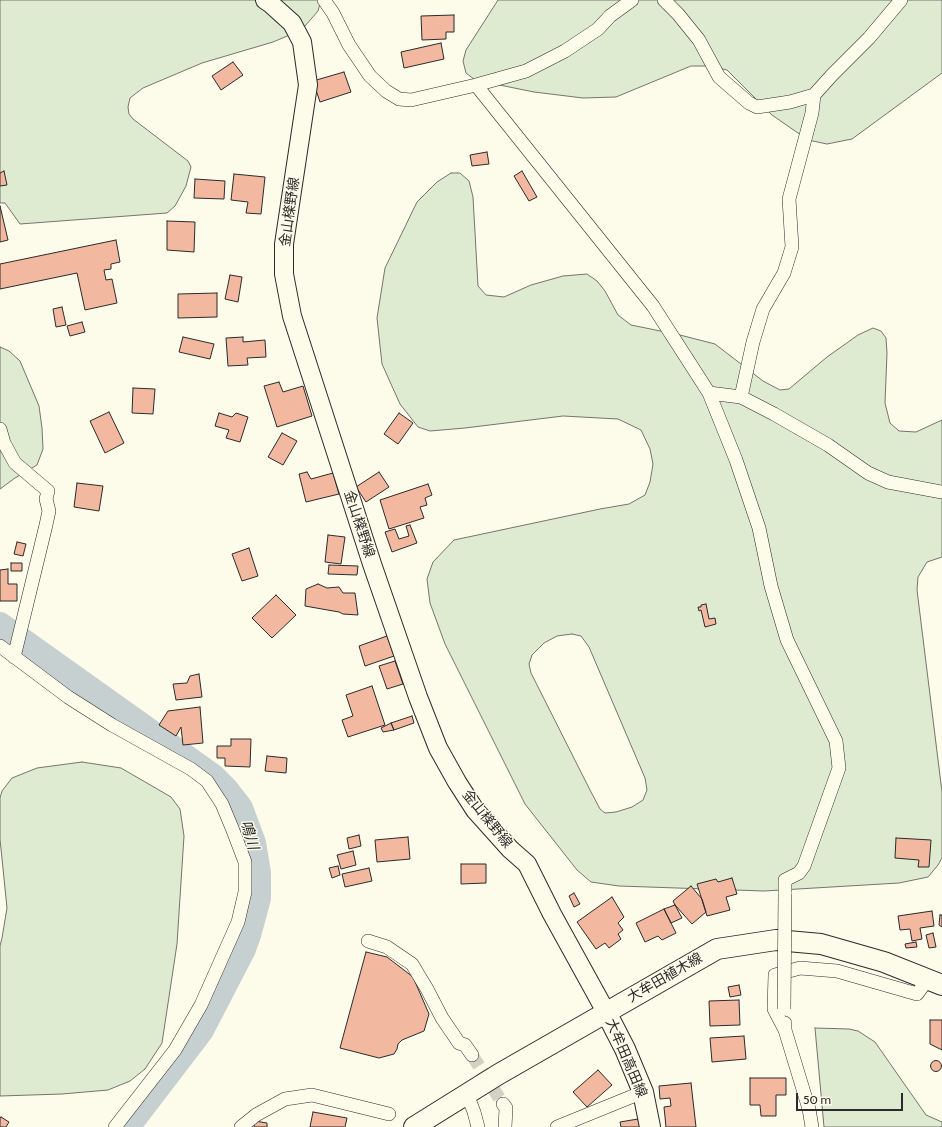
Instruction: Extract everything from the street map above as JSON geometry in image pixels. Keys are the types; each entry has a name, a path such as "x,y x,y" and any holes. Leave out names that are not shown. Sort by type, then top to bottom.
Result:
{"main road":[{"name":"金山檪野線","path":"272,1 292,23 302,42 308,85 284,244 284,274 292,316 372,564 418,697 438,748 475,810 510,849 527,864 552,914 606,1012"},
{"name":"大牟田植木線","path":"414,1127 606,1012 717,949 776,940 821,944 884,962 935,982"},
{"name":"大牟田高田線","path":"606,1012 625,1049 643,1092 650,1127"}],"street":[{"path":"324,0 333,13 349,45 370,76 386,91 399,99 411,100 476,85 526,71 565,51 598,29 610,16 632,0"},
{"path":"664,0 678,14 699,40 719,77 749,104 757,107 790,102 814,95 869,38 901,0"},
{"path":"476,85 653,306 709,393 736,460 758,525 771,586 788,640 836,742 839,768 804,866 799,873 785,880 785,1030"},
{"path":"741,397 753,342 763,309 784,273 792,247 789,199 812,113 814,95"},
{"path":"709,393 741,397 828,445 868,473 888,482 942,492"},
{"path":"0,429 4,443 15,463 48,491 46,499 49,511 14,657"},
{"path":"0,646 68,697 99,717 191,769 208,781 222,804 245,862 245,892 238,922 201,1005 175,1050 115,1127"},
{"path":"368,941 387,947 412,964 442,1018 459,1043 465,1045 472,1055"},
{"path":"812,1127 809,1109 785,1030 774,1009 775,975 800,968 837,971 917,994 935,982"},
{"path":"557,1127 643,1092"},
{"path":"467,1094 478,1127"},
{"path":"241,1127 256,1115 285,1099 312,1095 389,1114"},
{"path":"502,1104 506,1108 505,1127"}],"green space":[{"path":"0,0 321,0 318,11 305,26 292,34 273,42 202,63 143,88 130,98 128,107 129,114 133,119 188,161 191,167 186,186 175,206 167,213 20,224 5,203 0,203"},
{"path":"498,0 942,0 942,73 852,139 827,144 808,140 772,115 727,70 710,66 691,66 616,97 583,98 534,92 475,80 466,73 463,61 466,50"},
{"path":"451,173 460,173 469,181 473,197 478,286 486,295 504,297 531,285 563,276 587,274 597,281 605,291 618,315 631,325 715,344 763,381 780,390 789,389 827,357 858,335 873,328 881,331 886,338 887,353 885,403 890,423 899,431 916,432 942,420 942,557 927,562 918,577 917,590 942,792 942,858 928,877 899,883 764,891 619,886 591,882 577,870 525,804 445,644 430,603 427,579 433,562 454,540 629,504 645,495 650,482 653,464 650,449 641,430 618,419 563,416 430,431 418,427 400,404 382,364 377,318 385,268 417,202 437,182","holes":["572,634 581,636 589,647 645,778 647,790 643,800 632,807 616,812 605,813 600,809 531,673 529,664 532,655 544,643 557,636"]},
{"path":"0,347 9,351 20,361 39,406 43,449 37,465 0,489"},
{"path":"82,762 121,768 171,797 180,809 184,836 177,944 162,1043 145,1069 130,1081 108,1090 62,1094 0,1096 0,946 7,908 0,839 0,798 2,791 12,778 37,768"},
{"path":"815,1028 849,1029 858,1031 875,1042 926,1115 942,1122 942,1127 824,1127"}],"building":[{"path":"454,15 454,32 446,32 446,39 422,40 421,16"},
{"path":"441,43 444,59 404,68 401,52"},
{"path":"233,62 243,75 221,90 212,76"},
{"path":"344,72 351,92 320,102 313,81"},
{"path":"487,152 489,164 472,166 470,155"},
{"path":"4,171 7,185 0,186 0,173"},
{"path":"522,171 537,197 529,201 514,176"},
{"path":"234,174 265,177 261,214 246,213 248,202 231,200"},
{"path":"195,179 225,181 224,199 194,198"},
{"path":"0,206 8,240 0,242"},
{"path":"167,221 195,222 194,252 167,250"},
{"path":"116,240 120,262 111,264 111,269 104,270 106,280 112,279 117,303 85,310 77,273 0,289 0,264"},
{"path":"230,275 242,277 238,302 225,299"},
{"path":"217,293 217,317 178,318 178,294"},
{"path":"62,307 66,325 56,327 53,309"},
{"path":"82,322 85,332 70,336 67,326"},
{"path":"183,337 214,344 210,359 179,352"},
{"path":"243,337 243,342 265,340 266,357 247,358 248,365 228,366 226,338"},
{"path":"279,382 283,392 303,386 312,416 277,427 264,386"},
{"path":"133,388 155,389 153,414 132,413"},
{"path":"109,412 124,443 105,453 90,421"},
{"path":"219,413 232,417 236,413 248,417 240,442 226,438 229,430 215,426"},
{"path":"399,413 413,423 398,444 384,434"},
{"path":"282,433 297,441 283,465 268,457"},
{"path":"307,472 311,479 333,473 339,494 306,502 299,474"},
{"path":"379,472 389,487 366,502 356,487"},
{"path":"77,483 103,486 99,511 74,507"},
{"path":"428,484 432,495 425,498 427,505 420,507 424,518 389,529 380,500"},
{"path":"410,525 417,543 392,552 385,532 395,529 399,539 409,536 406,526"},
{"path":"328,535 345,537 341,564 325,562"},
{"path":"17,542 26,544 23,556 14,554"},
{"path":"249,548 258,576 242,581 232,554"},
{"path":"11,563 22,563 22,571 11,571"},
{"path":"329,565 358,566 357,575 328,574"},
{"path":"8,569 8,584 17,584 17,601 0,601 0,570"},
{"path":"318,584 327,588 339,587 343,593 355,593 358,615 343,614 305,606 306,589"},
{"path":"276,595 296,615 272,638 252,618"},
{"path":"706,604 709,619 715,618 716,624 705,627 701,610 699,611 698,607"},
{"path":"387,636 394,656 365,666 359,646"},
{"path":"395,661 403,684 387,689 379,666"},
{"path":"199,674 202,697 176,700 173,684 187,683 190,676"},
{"path":"372,686 385,725 348,737 342,720 353,716 346,695"},
{"path":"200,707 203,743 183,745 181,727 176,736 159,725 168,711"},
{"path":"412,716 414,723 394,730 391,723"},
{"path":"391,723 394,730 383,732 381,728"},
{"path":"231,739 251,739 250,767 225,766 225,758 217,758 217,746 231,746"},
{"path":"267,756 287,758 286,773 265,771"},
{"path":"359,835 361,846 349,849 347,838"},
{"path":"408,837 410,859 377,862 375,840"},
{"path":"896,838 931,840 929,867 918,867 919,860 895,858"},
{"path":"353,851 356,865 341,869 337,855"},
{"path":"461,864 486,864 486,883 461,884"},
{"path":"338,866 340,875 332,878 329,868"},
{"path":"369,868 372,881 345,887 342,874"},
{"path":"732,878 737,894 726,897 730,910 707,916 697,884 716,879 718,882"},
{"path":"691,886 702,899 706,912 692,924 673,901"},
{"path":"574,893 580,904 574,907 569,896"},
{"path":"612,897 624,917 618,923 623,930 618,934 621,939 609,948 605,943 596,949 577,922"},
{"path":"675,905 682,918 671,923 664,909"},
{"path":"664,909 676,933 662,940 658,936 645,942 636,923"},
{"path":"932,911 934,926 920,928 922,939 912,941 910,929 900,930 898,916"},
{"path":"940,915 942,915 942,927 939,925"},
{"path":"933,933 936,947 929,948 926,935"},
{"path":"916,942 917,947 906,948 905,944"},
{"path":"366,952 387,957 413,977 429,1014 424,1031 402,1040 398,1044 394,1054 379,1058 340,1048"},
{"path":"739,985 741,995 730,997 728,987"},
{"path":"739,1000 740,1025 710,1026 709,1001"},
{"path":"930,1020 942,1020 942,1050 930,1044"},
{"path":"744,1036 746,1059 712,1062 710,1038"},
{"path":"936,1060 940,1062 942,1066 940,1070 936,1072 932,1070 930,1066 932,1062"},
{"path":"598,1070 612,1085 587,1107 573,1092"},
{"path":"750,1078 786,1078 786,1095 776,1095 776,1116 761,1116 760,1105 750,1105"},
{"path":"691,1083 696,1127 666,1127 664,1107 671,1106 670,1098 660,1099 659,1086"},
{"path":"313,1112 347,1118 345,1127 310,1127"},
{"path":"1,1117 9,1122 6,1127 0,1127"},
{"path":"638,1119 640,1127 621,1127 620,1122"},
{"path":"255,1121 267,1123 267,1127 254,1127"}],"waterway":[{"name":"鳴川","path":"0,625 212,776 226,790 240,808 253,843 258,873 258,898 243,949 201,1030 127,1127"}],"tunnel":[{"path":"472,1055 503,1104"}]}
